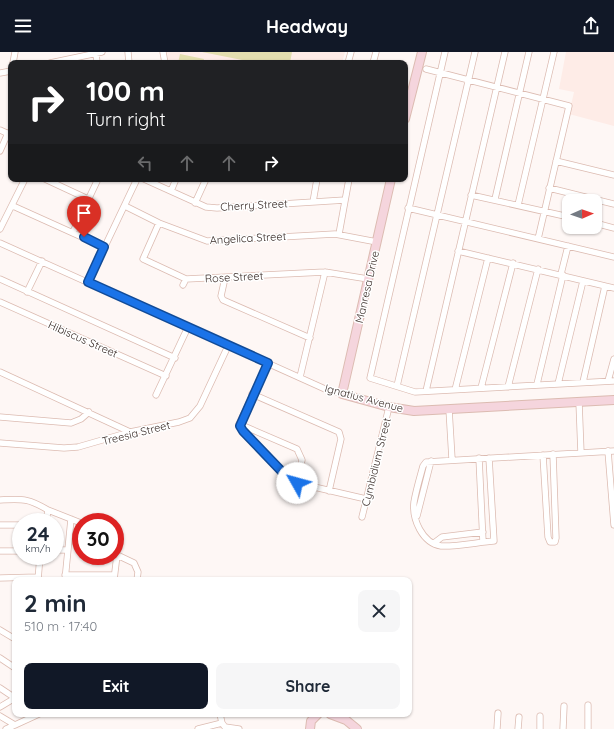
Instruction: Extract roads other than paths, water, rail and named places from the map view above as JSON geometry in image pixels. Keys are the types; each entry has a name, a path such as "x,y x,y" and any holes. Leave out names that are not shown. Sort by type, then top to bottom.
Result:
{"street":[{"path":"408,107 422,52"},
{"path":"445,52 370,376 372,379 409,390 426,391 611,381 614,359"},
{"path":"397,386 475,52"},
{"path":"426,391 505,52"},
{"path":"495,199 529,52"},
{"path":"518,205 554,52"},
{"path":"71,60 99,53"},
{"path":"426,69 568,105 569,107 538,239"},
{"path":"0,151 8,137"},
{"path":"556,161 614,175"},
{"path":"0,230 24,182"},
{"path":"51,182 88,199"},
{"path":"73,232 96,182"},
{"path":"88,282 136,182"},
{"name":"Cherry Street","path":"151,182 195,203 206,207 216,208 345,200"},
{"path":"171,191 175,182"},
{"path":"195,203 205,182"},
{"path":"313,202 316,182"},
{"path":"339,234 348,182"},
{"name":"Manresa Drive","path":"342,394 390,182"},
{"path":"549,188 614,204"},
{"path":"471,195 495,199 562,215"},
{"path":"13,206 104,247"},
{"name":"Angelica Street","path":"125,206 159,223 207,241 339,234 377,242"},
{"path":"408,208 614,257"},
{"name":"Rose Street","path":"159,223 143,259 184,282 325,272 368,279"},
{"path":"602,225 614,228"},
{"name":"Ignatius Avenue","path":"0,243 300,377 342,394 389,407 414,411 614,400"},
{"path":"537,384 568,246"},
{"path":"458,251 614,288"},
{"path":"455,390 488,258"},
{"path":"27,292 42,261"},
{"path":"481,388 513,263"},
{"path":"508,387 538,269"},
{"path":"300,377 325,272"},
{"path":"225,278 221,296 223,300 310,338"},
{"path":"0,279 175,358"},
{"path":"558,384 583,281"},
{"path":"583,382 605,286"},
{"name":"Hibiscus Street","path":"0,302 166,376"},
{"path":"156,395 175,358 188,327"},
{"name":"Treesia Street","path":"0,443 64,448 78,447 130,432 179,422 190,418 200,406 228,346"},
{"path":"239,424 268,363"},
{"path":"0,372 130,432"},
{"path":"252,394 339,432 341,439 329,491"},
{"path":"579,402 581,453"},
{"name":"Cymbidium Street","path":"362,516 389,407"},
{"path":"450,409 452,459"},
{"path":"0,417 71,423 81,419 89,412"},
{"path":"239,424 297,449 302,460 297,483"},
{"path":"239,424 243,431 289,479 297,483 366,499"},
{"path":"489,458 494,541 441,546 423,535 416,519 414,503 423,466 426,462 452,459 543,454 611,451 614,525"},
{"path":"543,454 548,537 550,542 554,542 556,538 553,454"},
{"path":"479,458 483,542"},
{"path":"0,500 29,500 48,510 71,519 65,577"},
{"path":"0,525 12,525"},
{"path":"434,543 442,537 483,532"},
{"path":"0,551 12,551"},
{"path":"124,559 134,563 138,572 137,577"},
{"path":"38,577 39,565"},
{"path":"114,577 115,565"},
{"path":"0,578 12,578"},
{"path":"0,630 12,637"},
{"path":"0,658 12,666"},
{"path":"0,688 12,696"},
{"path":"0,707 12,700"},
{"path":"563,729 564,706"},
{"path":"588,706 588,729"},
{"path":"497,729 498,713"},
{"path":"0,716 14,725"},
{"path":"540,716 540,729"},
{"path":"6,729 32,717"},
{"path":"221,717 225,727 239,729"},
{"path":"310,729 310,720 314,717"},
{"path":"338,717 346,720 357,729"},
{"path":"518,729 519,717"},
{"path":"198,729 222,723"}]}
